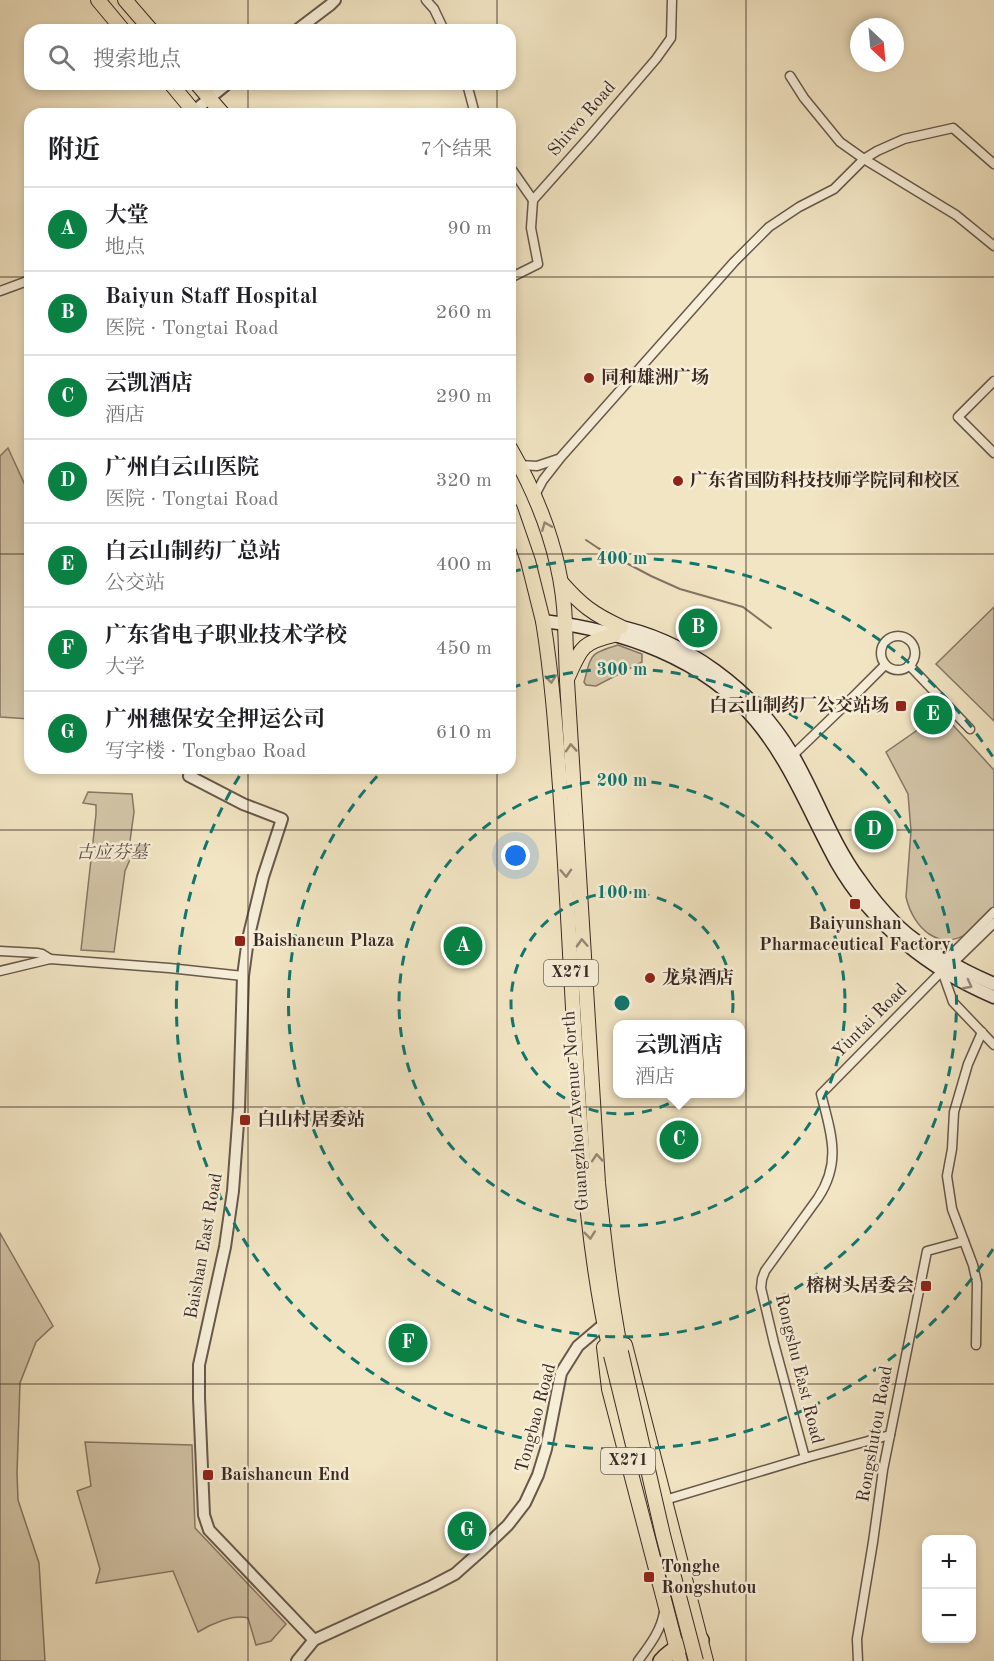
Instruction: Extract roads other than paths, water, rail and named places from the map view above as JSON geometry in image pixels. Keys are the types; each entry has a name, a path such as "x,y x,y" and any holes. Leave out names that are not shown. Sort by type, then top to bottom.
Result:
{"highway":[{"path":"662,1661 668,1653 678,1654 701,1640"}],"main road":[{"path":"98,0 118,24"},
{"path":"125,0 146,24"},
{"path":"176,90 191,108"},
{"path":"202,90 218,108"},
{"name":"Guangzhou Avenue North","path":"516,459 553,544 561,582 565,620 566,771 582,1144 594,1270 609,1322 625,1343 632,1366 706,1661"},
{"name":"Guangzhou Avenue North","path":"516,524 543,621 566,771"},
{"path":"561,582 592,613 617,631"},
{"path":"543,621 565,620 662,641 689,653 722,676 769,721 836,861 872,912 896,935 947,965 994,984"},
{"path":"567,681 584,647 590,642 617,631"},
{"path":"947,965 970,986 994,997"},
{"path":"609,1322 687,1661"},
{"name":"Guangzhou Avenue North","path":"609,1322 604,1348 609,1389 678,1654"},
{"path":"616,1354 696,1661"},
{"path":"664,1597 687,1591"}],"street":[{"path":"305,24 335,0"},
{"path":"426,0 434,9 441,24"},
{"name":"Shiwo Road","path":"533,200 591,136 671,38 672,0"},
{"path":"790,76 804,98 840,142 956,214 994,246"},
{"path":"200,108 219,90"},
{"path":"468,90 473,108"},
{"path":"534,497 543,480 561,457 753,242 769,227 799,207 834,189 864,159 904,139 953,128 994,164"},
{"path":"516,176 533,200 531,228 538,264 516,275"},
{"path":"0,291 24,282"},
{"path":"994,381 958,417 994,453"},
{"path":"519,465 537,466 561,457"},
{"path":"898,636 908,640 914,649 913,659 909,665 901,670 895,670 885,665 881,655 884,644 888,640 898,636"},
{"path":"789,759 885,665"},
{"path":"909,665 970,729"},
{"name":"Baishan East Road","path":"193,774 243,804 282,819 254,910 248,939 243,976 239,1109 233,1191 225,1247 199,1365 204,1515 209,1530 314,1640"},
{"path":"947,965 994,912"},
{"path":"947,965 994,923"},
{"path":"0,951 37,953 50,959"},
{"path":"0,971 50,959 243,976"},
{"path":"947,965 953,1002 994,1045"},
{"name":"Yuntai Road","path":"821,1094 947,965"},
{"path":"976,1345 977,1283 973,1265 952,1209 947,1176 952,1149 954,1112 968,1064 982,1032"},
{"name":"Rongshu East Road","path":"805,1458 761,1288 765,1271 818,1198 829,1178 833,1163 833,1145 821,1094"},
{"name":"Rongshutou Road","path":"858,1661 856,1639 890,1435 927,1251 964,1241"},
{"name":"Tongbao Road","path":"297,1661 314,1640 455,1574 508,1525 525,1503 538,1475 546,1449 561,1373 578,1346 609,1322"},
{"path":"665,1500 890,1435"},
{"path":"638,1661 662,1623 665,1611 664,1597"}],"waterway":[{"path":"586,540 651,576 680,589 743,607 771,628"}],"place":[{"name":"同和雄洲广场","path":"589,378"},
{"name":"广东省国防科技技师学院同和校区","path":"678,481"},
{"name":"Baiyun Staff Hospital","path":"698,628"},
{"name":"白云山制药厂公交站场","path":"901,706"},
{"name":"白云山制药厂总站","path":"933,715"},
{"name":"广州白云山医院","path":"874,830"},
{"name":"Baiyunshan Pharmaceutical Factory","path":"855,904"},
{"name":"Baishancun Plaza","path":"240,941"},
{"name":"大堂","path":"463,946"},
{"name":"龙泉酒店","path":"650,978"},
{"name":"白山村居委站","path":"245,1120"},
{"name":"云凯酒店","path":"679,1140"},
{"name":"榕树头居委会","path":"926,1286"},
{"name":"广东省电子职业技术学校","path":"408,1343"},
{"name":"Baishancun End","path":"208,1475"},
{"name":"广州穗保安全押运公司","path":"467,1531"},
{"name":"Tonghe Rongshutou","path":"649,1577"}],"park label":[{"name":"古应芬墓","path":"112,853"}]}
